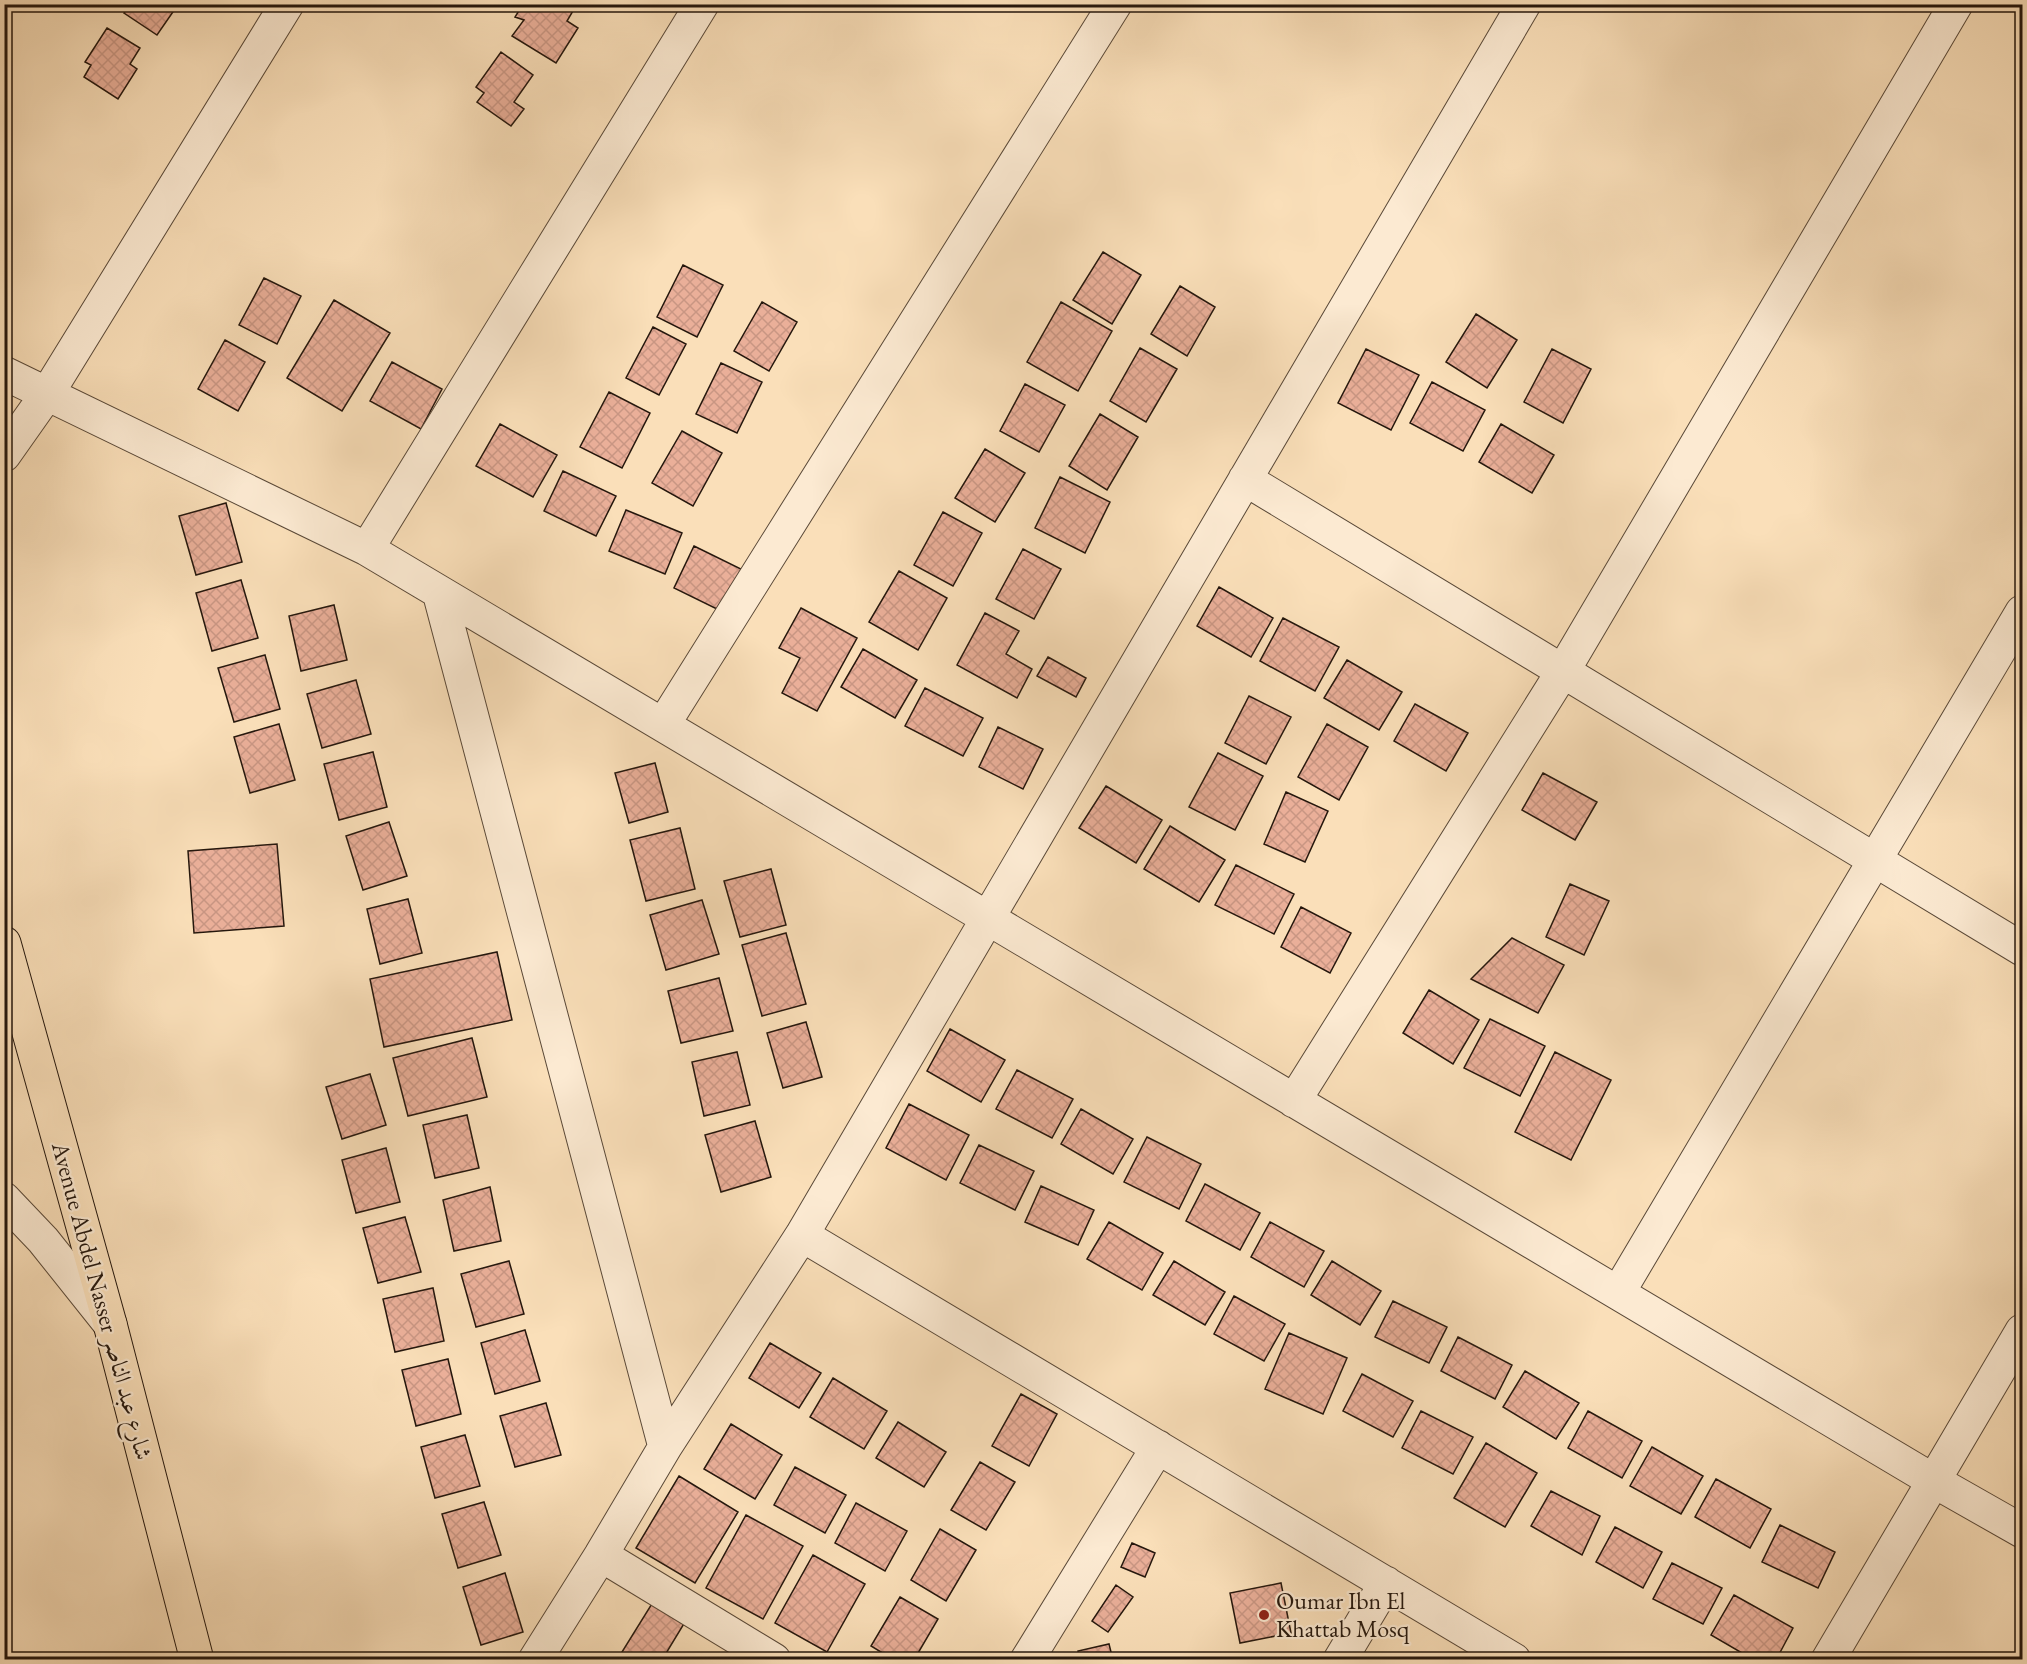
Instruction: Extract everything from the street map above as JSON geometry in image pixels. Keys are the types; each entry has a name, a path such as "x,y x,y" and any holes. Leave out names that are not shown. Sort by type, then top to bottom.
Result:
{"main road":[{"name":"Avenue Abdel Nasser شارع عبد الناصر","path":"4,943 110,1324 197,1659"}],"street":[{"path":"4,455 47,394 287,4"},
{"path":"367,549 702,4"},
{"path":"663,725 1115,4"},
{"path":"535,1659 601,1555 665,1447 802,1235 1524,4"},
{"path":"1294,1101 1563,671 1956,4"},
{"path":"4,373 367,549 1934,1481 2022,1531"},
{"path":"1245,479 2022,949"},
{"path":"439,592 665,1447"},
{"path":"1618,1293 2022,612"},
{"path":"4,1199 43,1240 110,1324"},
{"path":"802,1235 1514,1659"},
{"path":"1828,1659 2022,1330"},
{"path":"1027,1659 1158,1447"},
{"path":"601,1555 774,1659"},
{"path":"1340,1659 1386,1583"}],"building":[{"path":"130,4 175,4 177,6 157,35 124,13"},
{"path":"523,4 577,4 567,21 578,28 556,63 512,36 524,20 515,17"},
{"path":"107,28 140,48 130,64 137,69 118,99 84,77 91,65 85,62"},
{"path":"501,52 533,75 514,102 524,109 511,126 477,102 484,93 476,87"},
{"path":"1103,252 1141,275 1112,324 1073,300"},
{"path":"683,265 723,285 697,337 657,317"},
{"path":"264,278 301,296 277,344 239,325"},
{"path":"1180,286 1215,307 1187,356 1151,334"},
{"path":"334,300 390,333 342,411 287,378"},
{"path":"762,302 797,322 769,371 734,351"},
{"path":"1061,302 1112,331 1078,391 1027,362"},
{"path":"1476,314 1517,340 1487,388 1446,362"},
{"path":"653,327 686,344 659,395 626,378"},
{"path":"225,340 265,362 238,411 198,389"},
{"path":"1140,348 1177,369 1146,422 1110,401"},
{"path":"1366,349 1419,375 1391,430 1338,403"},
{"path":"1552,349 1591,369 1563,423 1524,402"},
{"path":"392,362 442,389 421,429 370,401"},
{"path":"721,363 762,382 737,433 696,414"},
{"path":"1432,382 1485,410 1463,451 1410,423"},
{"path":"1025,384 1065,405 1039,452 1000,431"},
{"path":"609,392 650,413 622,468 580,447"},
{"path":"1100,414 1138,437 1107,490 1069,466"},
{"path":"500,424 557,455 533,497 476,466"},
{"path":"1501,424 1554,455 1532,493 1479,462"},
{"path":"682,431 722,453 693,506 652,483"},
{"path":"985,449 1025,473 995,522 955,498"},
{"path":"563,471 616,496 596,536 544,511"},
{"path":"1060,477 1110,502 1085,553 1035,528"},
{"path":"226,503 242,562 196,575 179,516"},
{"path":"626,510 682,533 665,574 609,551"},
{"path":"943,512 982,533 953,586 914,565"},
{"path":"694,546 743,570 723,612 674,588"},
{"path":"1023,549 1061,569 1034,619 996,599"},
{"path":"899,571 947,598 918,650 869,622"},
{"path":"241,580 258,638 212,651 196,593"},
{"path":"1219,587 1273,618 1251,657 1197,626"},
{"path":"334,605 347,660 301,671 289,616"},
{"path":"801,608 857,638 817,711 782,693 800,658 779,648"},
{"path":"985,613 1019,631 1006,654 1032,669 1017,698 957,665"},
{"path":"1283,618 1339,647 1315,691 1260,661"},
{"path":"863,649 917,680 895,718 841,687"},
{"path":"265,655 280,709 234,722 218,668"},
{"path":"1048,657 1086,678 1076,697 1037,676"},
{"path":"1347,660 1402,692 1379,730 1324,698"},
{"path":"356,680 371,734 322,748 307,694"},
{"path":"925,688 983,718 963,756 905,726"},
{"path":"1249,696 1291,717 1266,764 1225,743"},
{"path":"1415,704 1468,733 1446,771 1394,741"},
{"path":"279,724 295,780 250,793 234,737"},
{"path":"1327,724 1368,747 1339,800 1298,777"},
{"path":"998,727 1043,749 1023,789 979,767"},
{"path":"373,752 387,807 339,820 324,764"},
{"path":"1218,753 1263,776 1235,830 1189,807"},
{"path":"655,763 668,812 629,823 615,773"},
{"path":"1543,773 1597,802 1575,840 1522,810"},
{"path":"1106,786 1162,820 1136,863 1079,828"},
{"path":"1286,792 1328,811 1305,862 1264,844"},
{"path":"389,822 407,876 363,890 346,836"},
{"path":"1170,826 1225,860 1199,902 1144,869"},
{"path":"680,828 695,889 646,901 630,840"},
{"path":"277,844 284,926 194,933 188,851"},
{"path":"1236,865 1294,894 1274,934 1215,905"},
{"path":"771,869 786,925 740,937 724,881"},
{"path":"1570,884 1609,901 1584,955 1546,937"},
{"path":"408,899 422,953 380,964 367,909"},
{"path":"702,900 719,954 666,970 650,915"},
{"path":"1301,907 1351,933 1330,973 1281,947"},
{"path":"786,933 806,1004 762,1016 742,945"},
{"path":"1512,938 1564,965 1538,1013 1471,979"},
{"path":"497,952 512,1020 384,1047 370,979"},
{"path":"719,978 733,1031 681,1043 668,991"},
{"path":"1429,990 1479,1020 1453,1064 1403,1033"},
{"path":"1490,1019 1545,1046 1520,1096 1464,1068"},
{"path":"806,1022 822,1077 783,1088 767,1033"},
{"path":"950,1029 1005,1060 981,1102 927,1071"},
{"path":"472,1038 487,1097 408,1116 393,1058"},
{"path":"737,1052 750,1105 704,1116 692,1062"},
{"path":"1555,1052 1611,1080 1571,1160 1515,1132"},
{"path":"1017,1070 1073,1099 1052,1138 996,1109"},
{"path":"370,1074 386,1125 342,1139 326,1087"},
{"path":"909,1104 969,1135 946,1180 886,1148"},
{"path":"1081,1109 1133,1139 1113,1174 1061,1144"},
{"path":"467,1115 479,1168 435,1178 423,1125"},
{"path":"755,1121 771,1177 721,1192 705,1135"},
{"path":"1147,1137 1201,1164 1179,1209 1124,1182"},
{"path":"979,1145 1034,1171 1015,1210 960,1183"},
{"path":"386,1148 400,1202 356,1213 342,1160"},
{"path":"1205,1184 1260,1213 1240,1250 1186,1221"},
{"path":"1041,1186 1094,1210 1078,1245 1025,1222"},
{"path":"490,1187 501,1241 454,1251 443,1200"},
{"path":"405,1217 421,1272 378,1283 363,1228"},
{"path":"1109,1222 1163,1253 1142,1290 1087,1259"},
{"path":"1270,1222 1324,1251 1304,1287 1251,1257"},
{"path":"509,1261 524,1314 476,1327 461,1274"},
{"path":"1174,1261 1225,1292 1205,1325 1153,1295"},
{"path":"1332,1261 1381,1291 1360,1325 1311,1295"},
{"path":"433,1288 444,1341 395,1352 383,1299"},
{"path":"1234,1296 1285,1324 1264,1361 1214,1334"},
{"path":"1393,1301 1447,1327 1429,1363 1375,1337"},
{"path":"525,1330 540,1381 495,1394 481,1343"},
{"path":"1289,1333 1347,1358 1323,1414 1265,1389"},
{"path":"1458,1337 1512,1365 1495,1399 1441,1371"},
{"path":"770,1343 821,1373 799,1408 749,1378"},
{"path":"448,1359 461,1414 416,1426 402,1370"},
{"path":"1525,1371 1579,1403 1556,1439 1503,1407"},
{"path":"1362,1374 1413,1401 1393,1437 1343,1411"},
{"path":"833,1378 887,1411 864,1449 810,1417"},
{"path":"1021,1394 1057,1414 1029,1466 992,1446"},
{"path":"546,1403 561,1455 515,1467 500,1416"},
{"path":"1421,1411 1473,1437 1453,1474 1402,1448"},
{"path":"1588,1411 1642,1441 1622,1478 1568,1448"},
{"path":"898,1422 946,1452 924,1487 876,1458"},
{"path":"731,1424 782,1455 755,1499 704,1469"},
{"path":"465,1435 480,1486 435,1498 421,1447"},
{"path":"1486,1443 1537,1473 1505,1527 1454,1498"},
{"path":"1652,1447 1703,1476 1681,1514 1630,1486"},
{"path":"980,1462 1015,1482 986,1530 951,1510"},
{"path":"795,1467 846,1495 825,1533 774,1505"},
{"path":"679,1476 738,1512 695,1583 636,1548"},
{"path":"1716,1479 1771,1509 1750,1548 1695,1517"},
{"path":"1551,1491 1600,1516 1582,1555 1531,1526"},
{"path":"484,1502 501,1555 458,1568 442,1514"},
{"path":"856,1503 907,1531 885,1571 835,1543"},
{"path":"746,1515 803,1546 763,1619 706,1588"},
{"path":"1780,1525 1835,1552 1818,1588 1762,1562"},
{"path":"1615,1527 1662,1552 1643,1588 1596,1562"},
{"path":"940,1529 976,1550 946,1601 911,1580"},
{"path":"1132,1543 1155,1553 1145,1577 1121,1567"},
{"path":"813,1555 865,1584 827,1652 775,1623"},
{"path":"1672,1563 1722,1588 1703,1624 1653,1599"},
{"path":"505,1573 523,1632 481,1645 463,1587"},
{"path":"1281,1583 1291,1633 1240,1643 1230,1593"},
{"path":"1116,1585 1133,1597 1108,1632 1092,1621"},
{"path":"1734,1595 1793,1628 1776,1660 1754,1660 1711,1635"},
{"path":"900,1597 938,1619 914,1660 894,1660 871,1646"},
{"path":"653,1602 685,1622 662,1660 617,1660"},
{"path":"1109,1644 1113,1660 1080,1660 1078,1651"}],"place":[{"name":"Oumar Ibn El Khattab Mosq","path":"1264,1615"}]}
